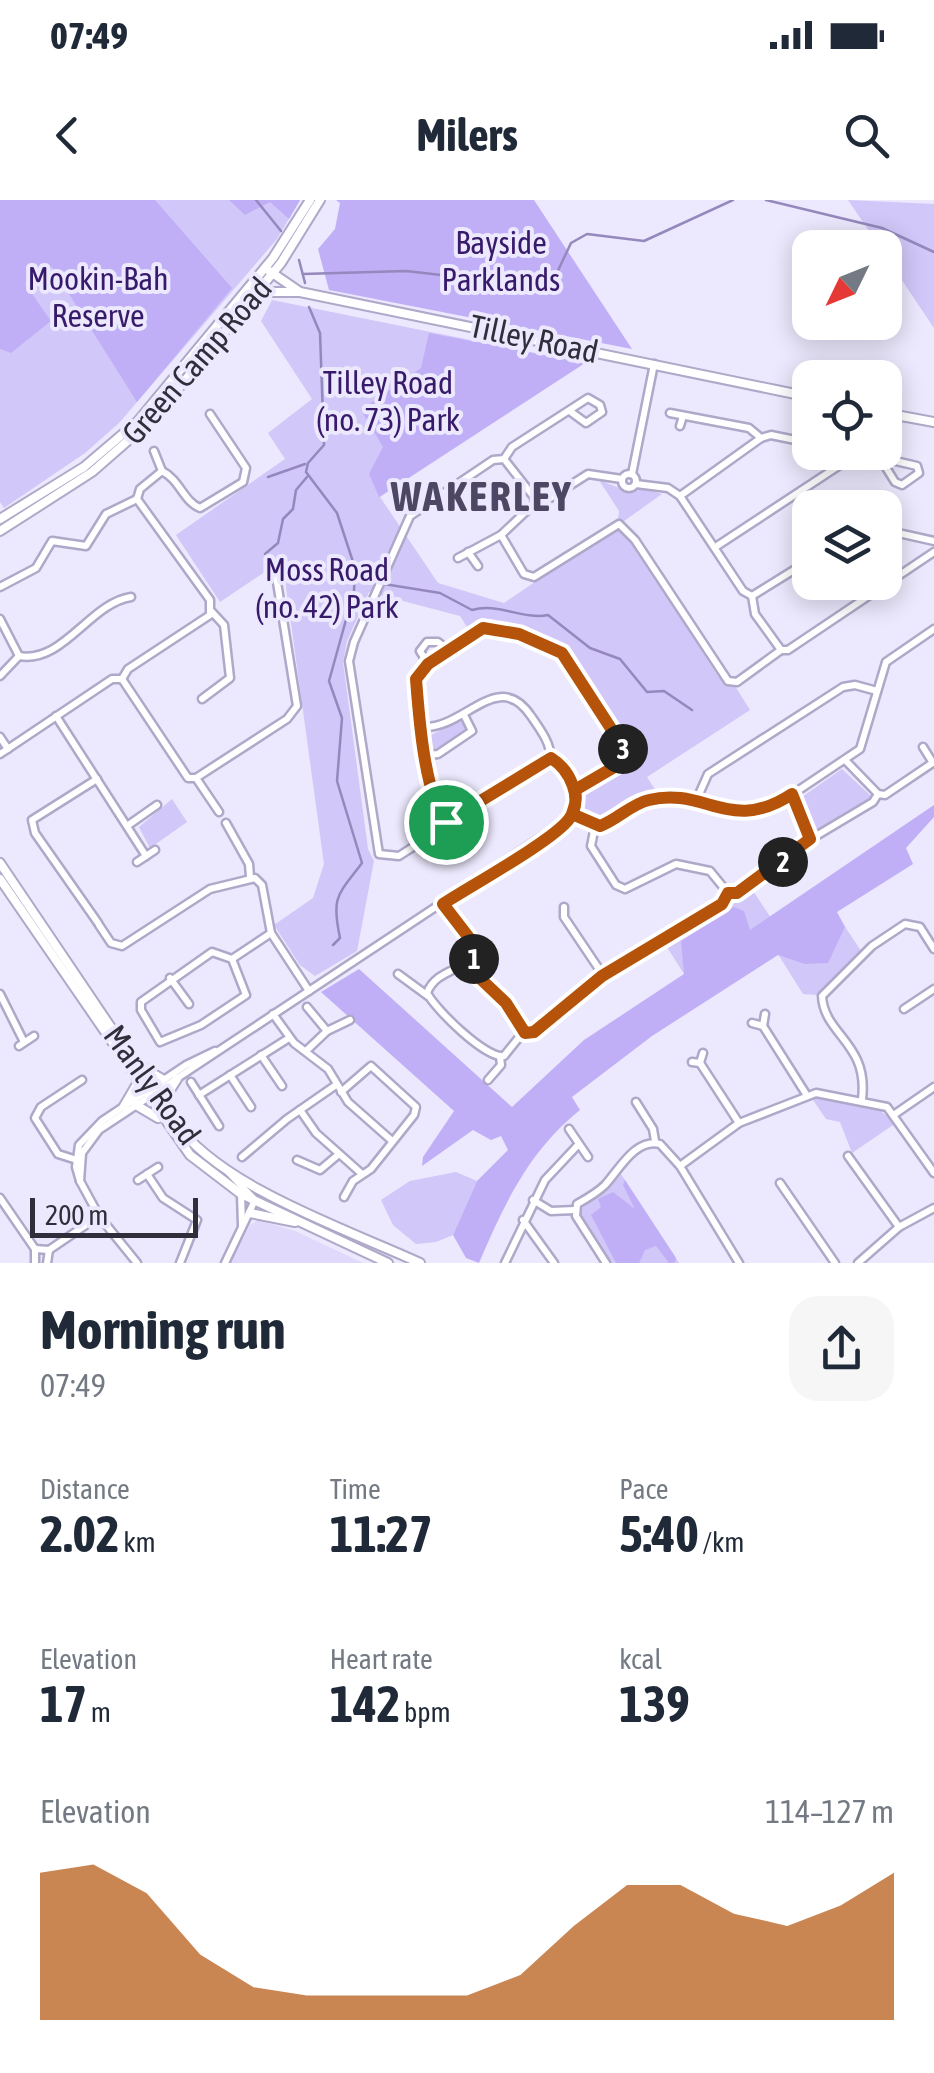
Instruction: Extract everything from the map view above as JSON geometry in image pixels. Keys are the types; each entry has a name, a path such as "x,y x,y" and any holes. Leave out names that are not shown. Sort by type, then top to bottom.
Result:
{"main road":[{"name":"Green Camp Road","path":"0,531 92,472 137,435 258,292 310,200"},
{"name":"Green Camp Road","path":"0,519 74,474 129,430 269,272 320,200"},
{"name":"Tilley Road","path":"269,272 300,292 792,393"},
{"path":"258,292 300,292"},
{"path":"902,416 934,422"},
{"name":"Manly Road","path":"0,863 136,1064 162,1120 190,1156 241,1194 388,1263"},
{"name":"Manly Road","path":"0,880 138,1084 162,1103 190,1142 229,1173 420,1263"},
{"path":"136,1064 162,1079"},
{"path":"162,1103 178,1079"},
{"path":"124,1106 138,1084"},
{"path":"136,1105 162,1120"},
{"path":"250,1214 300,1222"}],"street":[{"path":"636,484 632,474 654,364"},
{"path":"551,758 394,858 379,854 374,842 349,662 410,516 494,460 504,459 512,448 588,398 600,405 602,412 586,423 571,412"},
{"path":"670,413 749,428 760,438"},
{"path":"154,450 162,472 172,476 192,505 200,508 243,482 246,468 210,414"},
{"path":"680,426 683,416"},
{"path":"680,496 760,438 771,435 792,439"},
{"path":"880,458 917,466 919,473 902,485 895,482 880,458"},
{"path":"504,459 537,501"},
{"path":"717,546 832,470"},
{"path":"0,586 36,568 52,541 86,546 106,514 137,499 140,490 162,472"},
{"path":"458,558 501,536 537,501 547,500 588,474 622,479 632,474"},
{"path":"622,479 628,488 648,484 680,496 707,540 717,546"},
{"path":"137,499 159,532 177,549 210,600 212,612 224,625 230,678 202,699"},
{"path":"501,536 524,574 534,577 619,524 635,540 728,682 737,682 781,650 788,650 934,552"},
{"path":"902,533 934,540"},
{"path":"717,546 718,555 743,591 752,596"},
{"path":"468,552 478,566"},
{"path":"752,596 792,571"},
{"path":"192,778 287,719 297,706 276,576"},
{"path":"752,596 752,605 781,650"},
{"path":"19,656 33,658 45,652 87,625 108,605 131,597"},
{"path":"122,679 128,669 212,612"},
{"path":"0,619 19,656"},
{"path":"446,822 436,808 416,679 428,664 483,628 498,628 548,644 562,653 626,757 610,773 575,790"},
{"path":"572,814 596,826 606,825 650,800 696,801 747,813 762,812 845,760 867,737 886,662 934,629"},
{"path":"428,664 420,651 428,642 438,642 448,650"},
{"path":"0,676 19,656"},
{"path":"0,738 4,751 112,679 122,679"},
{"path":"122,679 219,812"},
{"path":"696,801 708,774 843,688 855,685 877,691"},
{"path":"137,1263 99,1216 80,1181 78,1161 86,1134 124,1106 178,1079 563,826 572,814 575,790 561,766 551,758 545,739 519,701 493,695 440,728 422,727"},
{"path":"429,756 472,731 464,715"},
{"path":"56,716 146,856"},
{"path":"845,760 878,794 885,794 934,762 923,747"},
{"path":"96,779 32,820 35,832 117,947 210,889 250,877"},
{"path":"792,794 810,839"},
{"path":"728,893 737,893 810,839 873,802 878,794"},
{"path":"127,826 156,805"},
{"path":"226,824 250,864 250,877"},
{"path":"596,826 592,846 616,885 625,889 635,886 676,864 710,871 728,893"},
{"path":"137,862 155,850"},
{"path":"250,877 262,885 272,935 310,991"},
{"path":"500,1058 525,1033 544,1023 602,976 722,904 728,893"},
{"path":"443,904 480,952 490,955"},
{"path":"564,907 564,917 602,976"},
{"path":"862,1099 864,1068 824,1008 822,996 872,946 905,924 920,928 934,949"},
{"path":"232,959 272,935"},
{"path":"212,952 232,959 246,990 243,999 160,1042 141,1010 141,1002 170,978 212,952"},
{"path":"428,996 436,978 466,965 480,952"},
{"path":"466,965 506,1003 525,1033"},
{"path":"398,974 428,996 450,1021 490,1054 500,1058"},
{"path":"170,978 189,1004"},
{"path":"904,1009 934,989"},
{"path":"0,994 22,1044 34,1036"},
{"path":"307,1007 327,1031"},
{"path":"273,1014 289,1038 328,1069 339,1089 392,1140"},
{"path":"765,1014 763,1026 806,1094"},
{"path":"306,1051 327,1031 350,1020"},
{"path":"752,1023 763,1026"},
{"path":"199,1095 289,1038"},
{"path":"78,1161 93,1135 136,1105 162,1079 221,1048"},
{"path":"703,1053 696,1062 739,1123"},
{"path":"262,1055 282,1086"},
{"path":"488,1080 501,1066 500,1058"},
{"path":"242,1157 300,1110 339,1089 364,1068 375,1069 416,1107 414,1115 344,1197"},
{"path":"230,1075 251,1107"},
{"path":"78,1161 58,1154 36,1116 41,1107 82,1080"},
{"path":"190,1082 218,1126"},
{"path":"895,1114 934,1086"},
{"path":"680,1166 739,1123 778,1110 806,1094 862,1099 895,1114 934,1173"},
{"path":"636,1102 653,1130 654,1141 680,1166 738,1263"},
{"path":"300,1110 362,1174"},
{"path":"568,1129 588,1157"},
{"path":"533,1200 551,1212 574,1210 603,1187 620,1163 654,1141"},
{"path":"505,1263 533,1200 577,1146"},
{"path":"297,1160 320,1170 339,1154"},
{"path":"848,1156 859,1166 899,1226"},
{"path":"138,1180 158,1166"},
{"path":"224,1263 255,1200 229,1173"},
{"path":"147,1174 163,1198 197,1220 180,1263"},
{"path":"780,1184 835,1263"},
{"path":"241,1194 242,1226"},
{"path":"0,1198 34,1249 34,1262"},
{"path":"858,1263 895,1234 899,1226 934,1208"},
{"path":"574,1210 606,1263"},
{"path":"34,1249 49,1250 99,1216"},
{"path":"523,1220 554,1263"},
{"path":"47,1263 49,1250"}],"shaded area":[{"path":"258,1220 295,1231 363,1263 230,1263 250,1225"}],"green space":[{"name":"Mookin-Bah Reserve","path":"0,200 300,200 277,239 119,423 85,453 4,508 0,502"},
{"path":"0,200 155,200 232,288 137,402 52,267 25,284 51,321 11,353 0,349"},
{"path":"229,200 300,200 289,219 270,202 245,215"},
{"name":"Bayside Parklands","path":"336,200 534,200 632,349 329,290 318,249 335,229 340,203"},
{"path":"848,200 934,204 934,328 902,280 902,230 868,230"},
{"path":"272,300 585,363 380,497 438,583 504,603 612,530 623,530 718,676 735,686 750,710 647,777 656,791 608,816 592,818 583,809 586,789 629,757 627,744 607,709 572,662 541,638 522,630 495,624 469,630 460,616 369,592 347,641 343,662 368,849 374,861 357,951 315,976 300,965 274,925 313,898 324,864 284,572 278,563 220,602 176,535 285,459 268,433 312,399 261,321"},
{"name":"Tilley Road (no. 73) Park","path":"429,333 585,363 379,497 369,474 383,447 361,410 421,368"},
{"path":"599,480 629,492 644,489 662,494 624,521 618,519 619,511"},
{"path":"460,721 467,728 465,732 439,750 430,748 429,736"},
{"path":"842,769 872,797 816,833 802,797"},
{"path":"172,799 187,822 150,848 139,827"},
{"path":"934,805 934,817 906,848 913,864 837,912 845,927 828,963 805,964 778,955 652,1036 572,1097 580,1110 532,1161 479,1263 466,1258 453,1235 477,1181 508,1150 501,1136 491,1140 473,1130 422,1166 423,1157 454,1111 321,992 359,969 512,1107 584,1040 684,974 681,941 734,907 744,911 750,930"},
{"path":"751,888 771,918 684,974 665,944"},
{"path":"836,913 861,951 817,995 803,994 776,951"},
{"path":"811,1097 874,1106 896,1123 852,1153 840,1122 826,1119"},
{"path":"619,1171 679,1263 610,1263 579,1215 582,1205 605,1190"},
{"path":"456,1172 477,1181 453,1235 416,1244 393,1225 381,1200 410,1181"},
{"path":"625,1180 675,1262 669,1263 656,1246 645,1250 639,1263 616,1263 591,1215 601,1207 598,1199 613,1192 635,1209 623,1185"}],"waterway":[{"path":"256,200 281,231"},
{"path":"303,274 406,271 494,281 554,279 571,243 587,234 644,241 733,200"},
{"path":"766,200 882,228 934,252"},
{"path":"299,260 305,283"},
{"path":"309,307 320,333 324,445 308,463 306,472 337,513 355,568 354,591 329,681 342,718 337,781 362,863 339,897 336,913 340,938 333,945"},
{"path":"268,477 305,464"},
{"path":"265,554 278,543 283,519 293,509 296,490 307,477"},
{"path":"358,569 377,580"},
{"path":"384,584 440,593 472,610 491,608 548,615 590,648 620,659 647,692 664,691 692,710"}],"district":[{"name":"WAKERLEY","path":"482,496"}],"route":[{"path":"446,822 436,808 430,786 416,679 428,664 483,628 498,628 557,648 623,747 626,757 610,773 575,790 576,796 576,804 572,814 600,826 644,802 663,799 762,812 792,794 810,839 806,846 737,893 728,893 722,904 602,976 534,1032 525,1033 506,1003 466,965 480,952 443,904 563,826 576,804 575,790 561,766 551,758 458,819 446,822"}],"park label":[{"name":"Moss Road (no. 42) Park","path":"327,588"}]}
